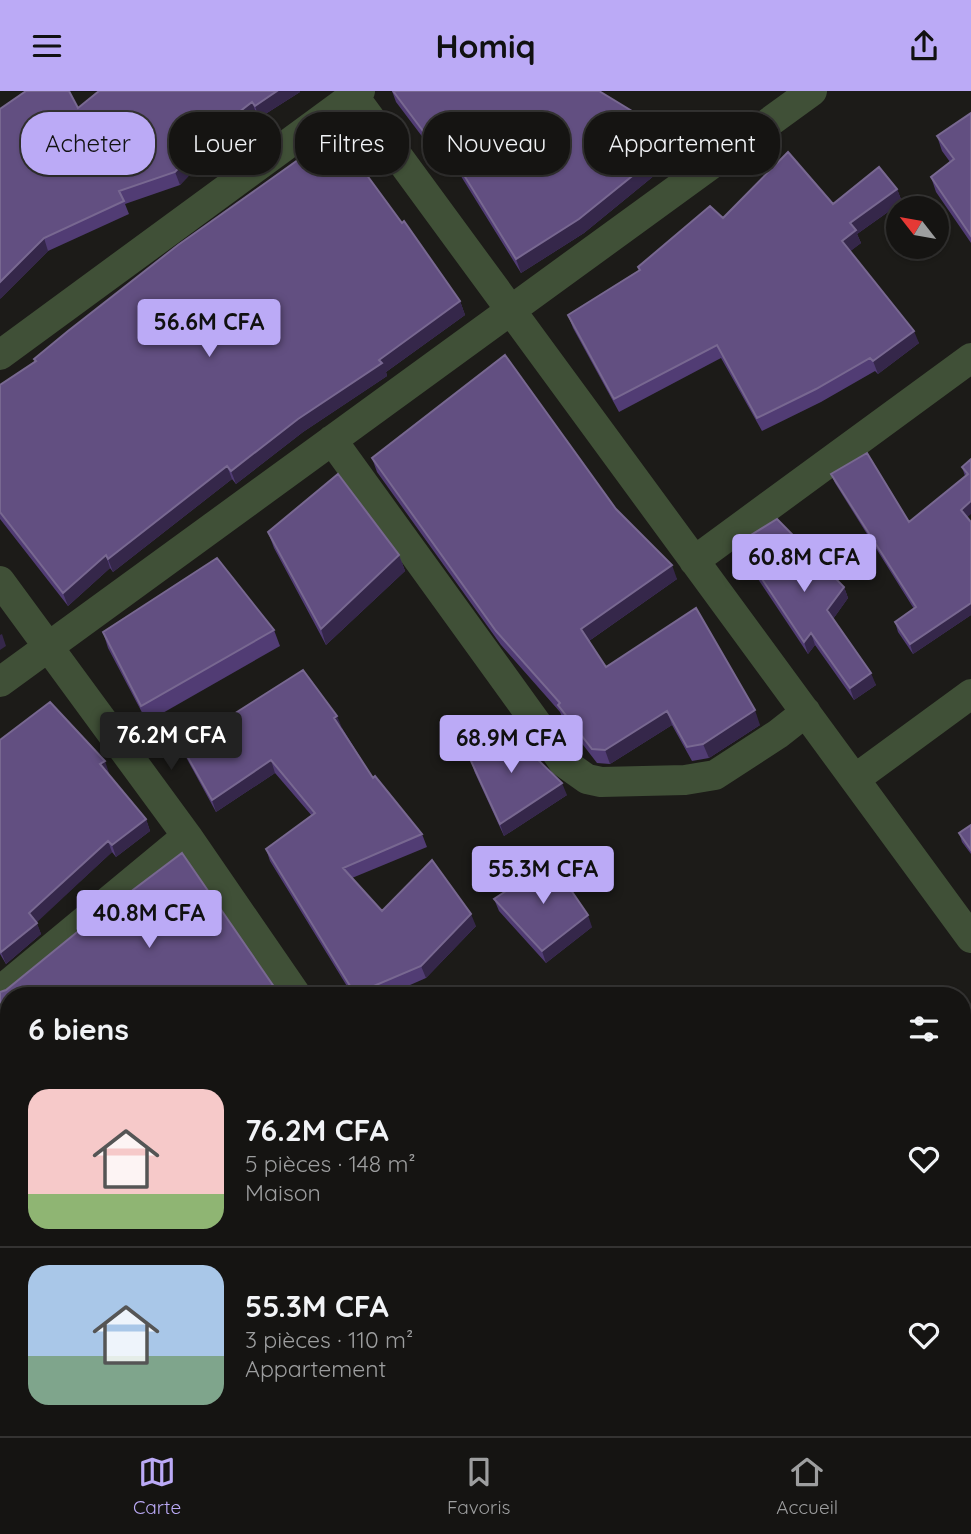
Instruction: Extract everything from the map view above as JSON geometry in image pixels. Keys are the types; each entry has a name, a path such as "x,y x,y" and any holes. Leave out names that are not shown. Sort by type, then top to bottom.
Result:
{"street":[{"path":"0,682 812,91"},
{"path":"0,355 354,93 971,938"},
{"path":"694,561 971,358"},
{"path":"332,440 563,762 587,779 601,782 685,780 715,775 778,734 806,712"},
{"path":"0,581 187,836 291,987"},
{"path":"855,779 971,694"},
{"path":"2,987 187,836"}],"building":[{"path":"26,91 69,91 78,108 99,91 277,91 255,106 252,102 239,112 169,112 169,174 119,191 124,201 44,238 0,282 0,109"},
{"path":"393,91 599,91 634,112 584,112 584,175 633,175 579,219 516,259 464,175 570,175 570,112 423,112 423,131"},
{"path":"971,113 971,236 949,204 949,196 944,196 931,177 954,159 937,136"},
{"path":"788,152 833,204 879,167 897,189 850,223 856,230 842,241 914,331 873,361 870,358 757,418 717,345 614,399 568,315 640,270 638,267 710,206 723,218 765,175 780,175 780,160"},
{"path":"295,162 295,175 367,175 402,223 404,221 460,301 379,360 382,363 298,419 231,471 227,466 108,559 106,555 63,593 0,512 0,385 36,361 34,359 68,331 178,245 277,175 281,175 281,172"},
{"path":"505,355 616,509 672,565 581,629 606,667 696,608 755,710 703,744 687,747 667,711 605,750 592,749 558,705 560,703 496,631 372,458"},
{"path":"867,453 909,522 968,474 962,467 971,459 971,501 961,510 971,522 971,603 910,644 895,622 916,607 831,474"},
{"path":"338,474 399,555 321,629 268,532"},
{"path":"777,519 844,587 827,610 871,673 850,688 811,633 804,642 738,543"},
{"path":"217,558 274,630 141,706 103,632"},
{"path":"303,670 337,716 334,718 373,778 375,776 422,834 343,868 382,911 432,860 471,914 421,966 372,987 351,987 266,849 315,813 271,760 212,800 182,747"},
{"path":"50,702 105,761 100,764 146,819 112,845 108,841 29,913 37,923 1,952 0,740"},
{"path":"502,725 562,783 500,824 471,761"},
{"path":"971,825 971,850 959,833"},
{"path":"182,853 274,987 10,987"},
{"path":"551,861 588,915 542,951 494,899"}]}
